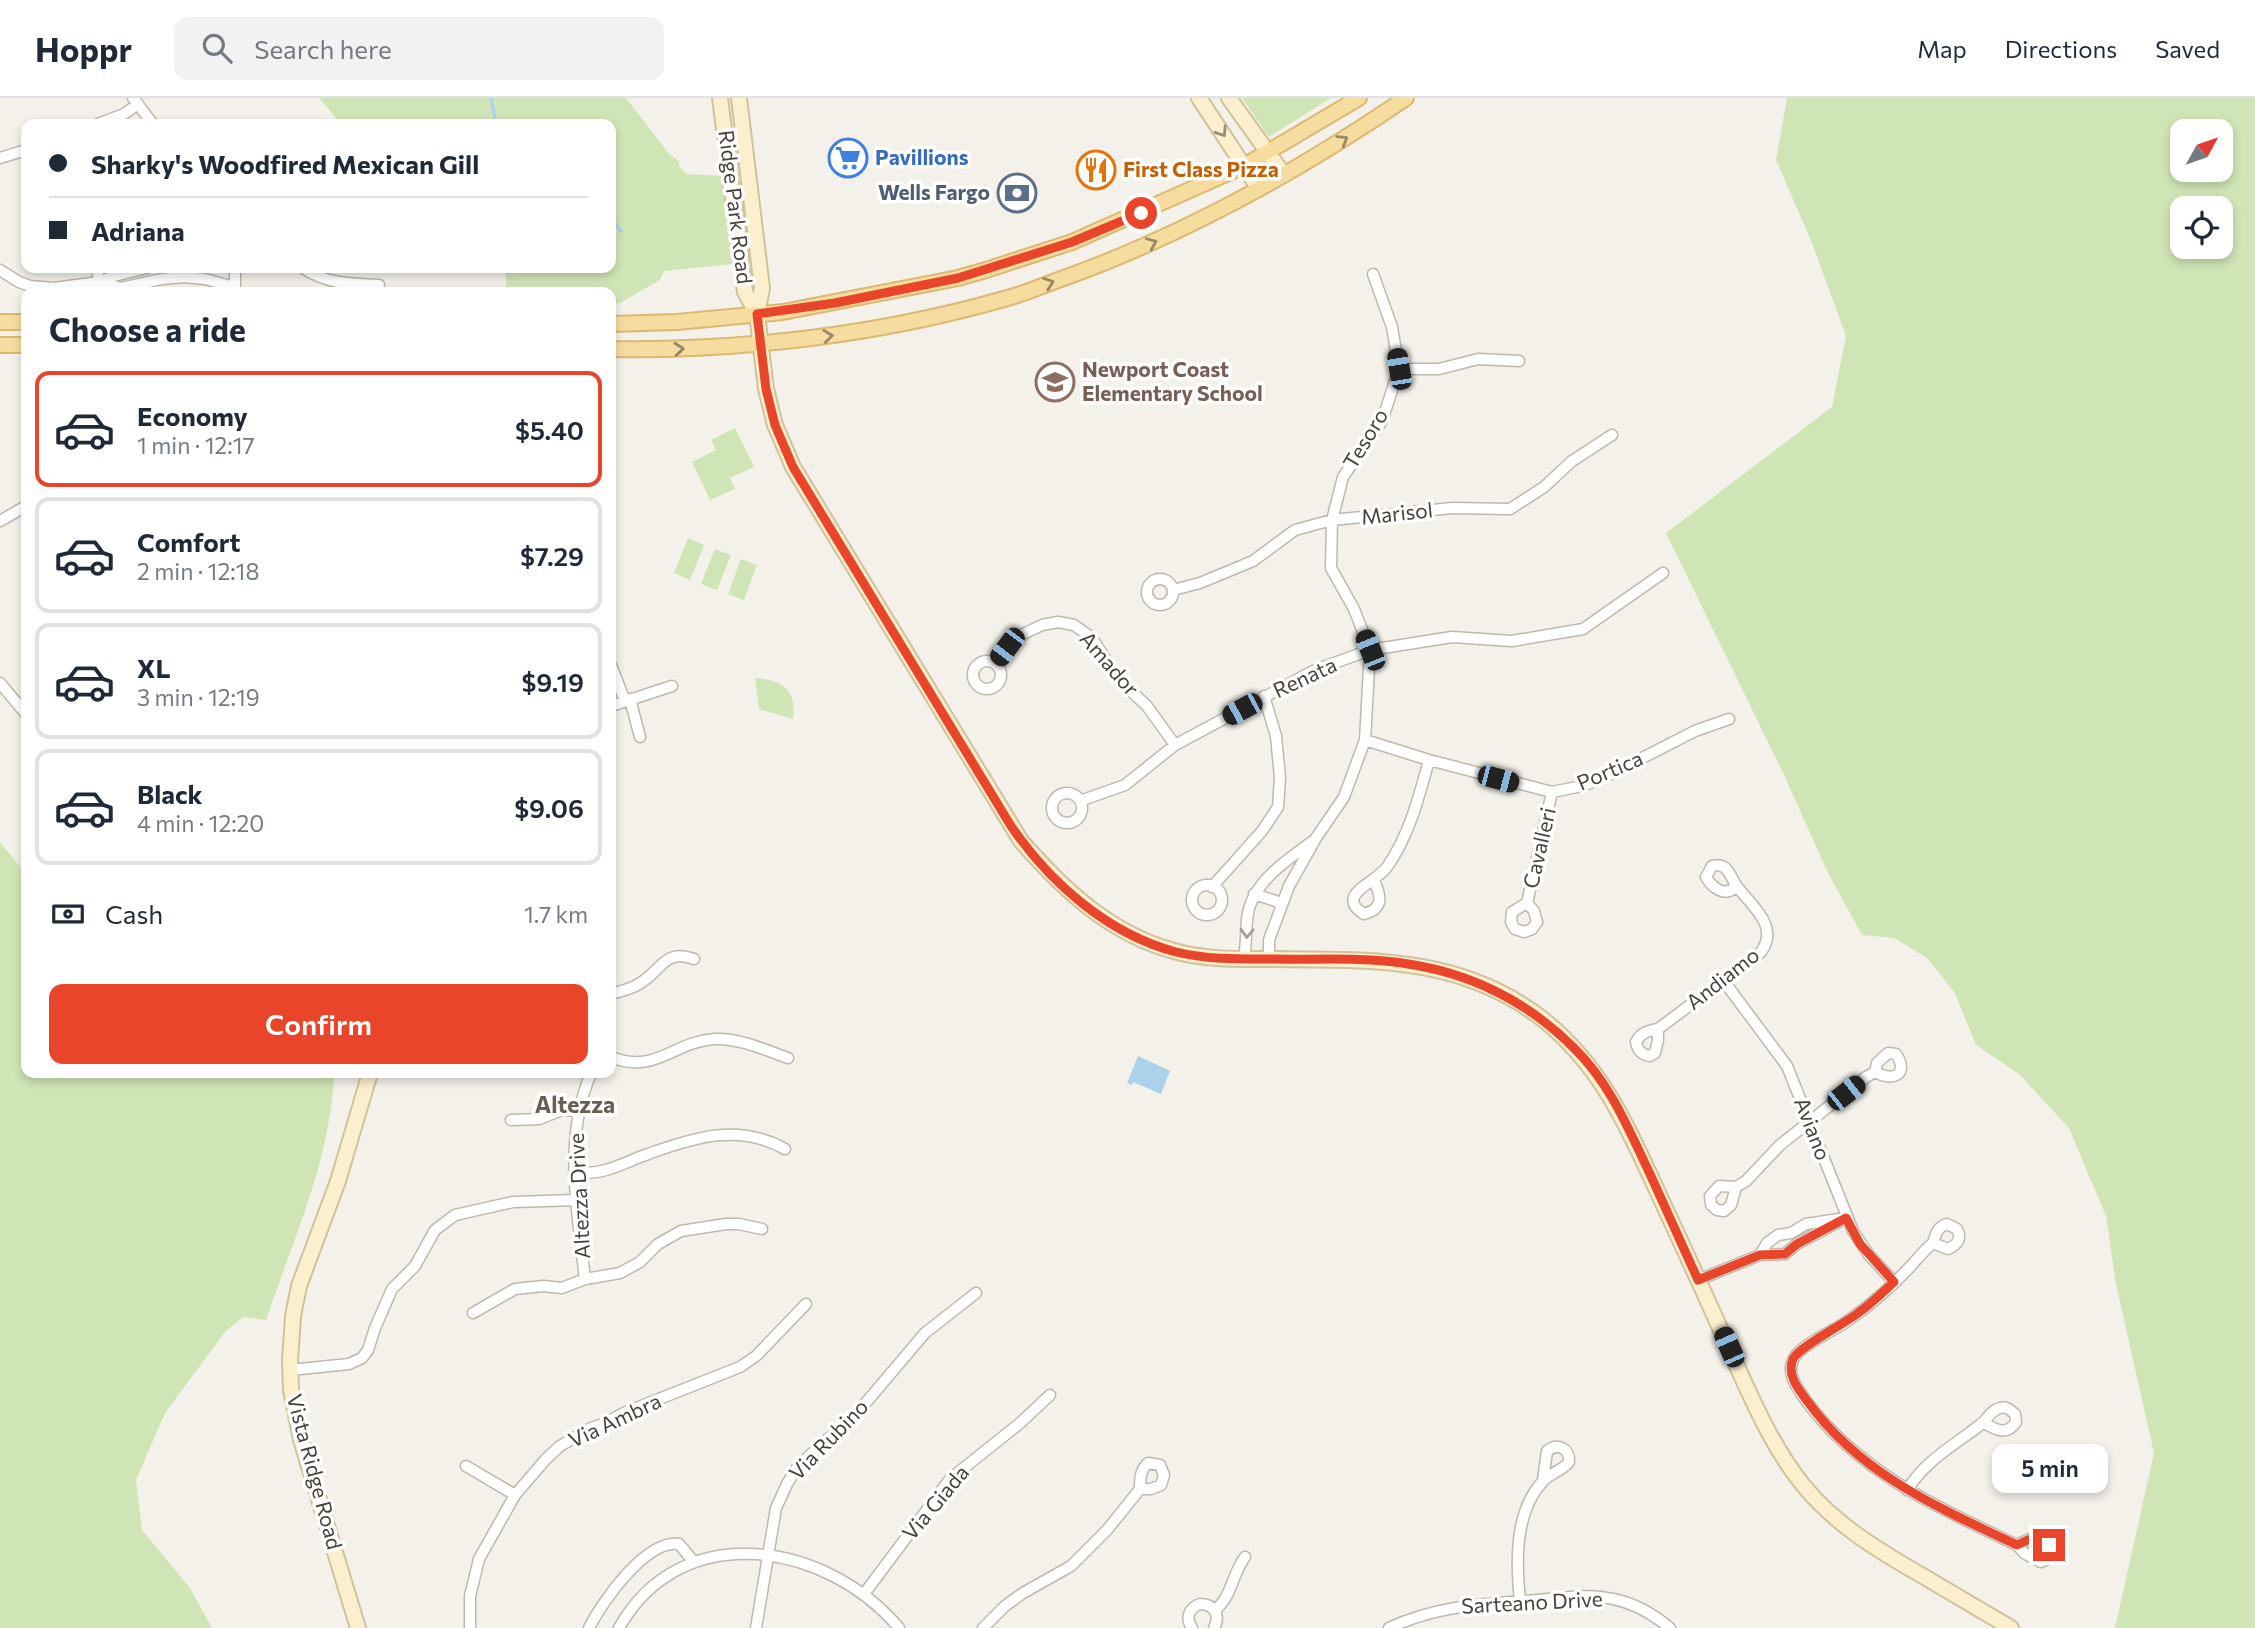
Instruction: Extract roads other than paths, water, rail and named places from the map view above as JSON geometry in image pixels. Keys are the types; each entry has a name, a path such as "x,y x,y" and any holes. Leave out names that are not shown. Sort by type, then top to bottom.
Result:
{"main road":[{"path":"616,324 677,323 757,314 861,298 986,270 1072,242 1244,166 1359,98"},
{"path":"616,349 664,350 844,334 1005,299 1090,269 1164,238 1284,175 1346,139 1406,98"},
{"path":"0,322 21,322"},
{"path":"0,345 21,345"}],"street":[{"name":"Ridge Park Road","path":"720,98 745,292 757,314"},
{"name":"Ridge Park Road","path":"738,98 762,288 757,314 760,342 766,389 775,425 793,467 1021,841 1050,874 1084,905 1135,937 1176,952 1244,960 1400,962 1433,968 1460,975 1489,988 1542,1019 1582,1057 1612,1097 1769,1435 1793,1472 1832,1516 1868,1544 2011,1628"},
{"path":"1199,98 1259,189"},
{"path":"1229,98 1284,175"},
{"path":"111,119 124,114 135,101 149,119"},
{"path":"0,158 21,152"},
{"path":"0,270 19,282 38,287"},
{"path":"98,273 99,282"},
{"path":"52,287 99,282 126,273"},
{"path":"312,273 338,283 379,285"},
{"name":"Tesoro","path":"1269,959 1269,940 1289,886 1343,797 1365,740 1370,650 1354,609 1331,568 1332,520 1343,477 1382,421 1399,369 1392,327 1373,274"},
{"path":"126,287 184,277 205,279 226,287"},
{"path":"99,282 117,287"},
{"path":"1399,369 1439,369 1478,359 1519,360"},
{"name":"Marisol","path":"1173,590 1200,583 1253,561 1295,530 1332,520 1452,508 1510,509 1544,487 1572,461 1612,435"},
{"path":"0,521 21,509"},
{"name":"Renata","path":"1080,801 1125,785 1175,745 1315,670 1370,650 1452,637 1512,641 1583,629 1663,573"},
{"name":"Amador","path":"995,663 1018,636 1042,625 1058,622 1074,625 1092,638 1119,680 1147,706 1175,745"},
{"path":"616,675 628,700 640,737"},
{"path":"0,683 21,708"},
{"path":"616,704 672,685"},
{"path":"1213,887 1262,831 1278,807 1280,778 1276,736 1264,696"},
{"name":"Portica","path":"1365,740 1429,760 1552,792 1582,786 1607,776 1695,731 1729,719"},
{"path":"1374,881 1387,867 1413,817 1429,760"},
{"name":"Cavalleri","path":"1527,903 1552,792"},
{"name":"Tesoro","path":"1244,960 1247,918 1254,894 1278,867 1316,838"},
{"name":"Andiamo","path":"1658,1029 1761,952 1768,938 1765,921 1736,887"},
{"path":"1254,894 1282,903"},
{"path":"616,992 641,983 669,959 678,956 694,959"},
{"name":"Aviano","path":"1723,980 1787,1066 1846,1218 1860,1244 1894,1282"},
{"path":"616,1058 633,1063 647,1062 701,1041 726,1039 788,1058"},
{"path":"1736,1187 1746,1181 1780,1145 1875,1072"},
{"name":"Vista Ridge Road","path":"358,1628 302,1440 291,1390 290,1370 293,1316 299,1286 338,1181 369,1078"},
{"name":"Altezza Drive","path":"585,1279 573,1145 578,1111 589,1078"},
{"path":"511,1120 539,1119 562,1110 578,1111"},
{"path":"574,1174 602,1171 676,1145 724,1135 745,1134 759,1137 785,1149"},
{"path":"290,1370 349,1364 362,1358 368,1350 392,1289 415,1266 435,1230 455,1215 513,1202 576,1199"},
{"path":"1760,1255 1767,1243 1778,1236 1791,1233 1806,1224 1846,1218"},
{"path":"1698,1280 1760,1255 1785,1254 1797,1244 1846,1218"},
{"path":"473,1312 515,1289 543,1286 562,1288 585,1279 605,1277 630,1268 659,1244 681,1231 726,1224 762,1229"},
{"path":"1791,1233 1797,1244"},
{"path":"1933,1243 1859,1313 1800,1351 1791,1365 1791,1375 1804,1397 1835,1434 1867,1464 1907,1490 2017,1545"},
{"name":"Via Rubino","path":"756,1628 780,1496 796,1469 858,1412 925,1333 976,1293"},
{"name":"Via Ambra","path":"470,1628 470,1595 479,1559 515,1495 546,1459 574,1436 626,1412 740,1367 756,1356 806,1304"},
{"name":"Via Giada","path":"864,1594 950,1479 1020,1424 1050,1395"},
{"path":"1907,1490 1926,1465 1983,1423"},
{"path":"466,1466 515,1495"},
{"path":"1520,1601 1517,1551 1526,1511 1543,1480"},
{"path":"983,1628 1023,1593 1071,1566 1107,1530 1140,1489"},
{"path":"589,1628 613,1589 656,1551 673,1543 679,1544 694,1562"},
{"path":"619,1628 635,1604 665,1577 694,1562 730,1554 768,1555 827,1571 864,1594 899,1628"},
{"path":"1215,1610 1227,1596 1237,1568 1245,1557"},
{"name":"Sarteano Drive","path":"1389,1628 1429,1612 1452,1607 1579,1596 1611,1598 1645,1610 1670,1628"},
{"path":"1190,1628 1188,1615 1194,1606 1206,1604 1215,1610 1217,1621 1214,1628"}],"water":[{"path":"1138,1056 1170,1071 1161,1094 1133,1082 1132,1085 1127,1083"}],"waterway":[{"path":"491,98 495,119"},
{"path":"616,225 621,231"}],"place":[{"name":"Pavillions","path":"848,158"},
{"name":"First Class Pizza","path":"1096,170"},
{"name":"Wells Fargo","path":"1017,193"},
{"name":"Newport Coast Elementary School","path":"1055,382"}],"district":[{"name":"Altezza","path":"575,1105"}]}
